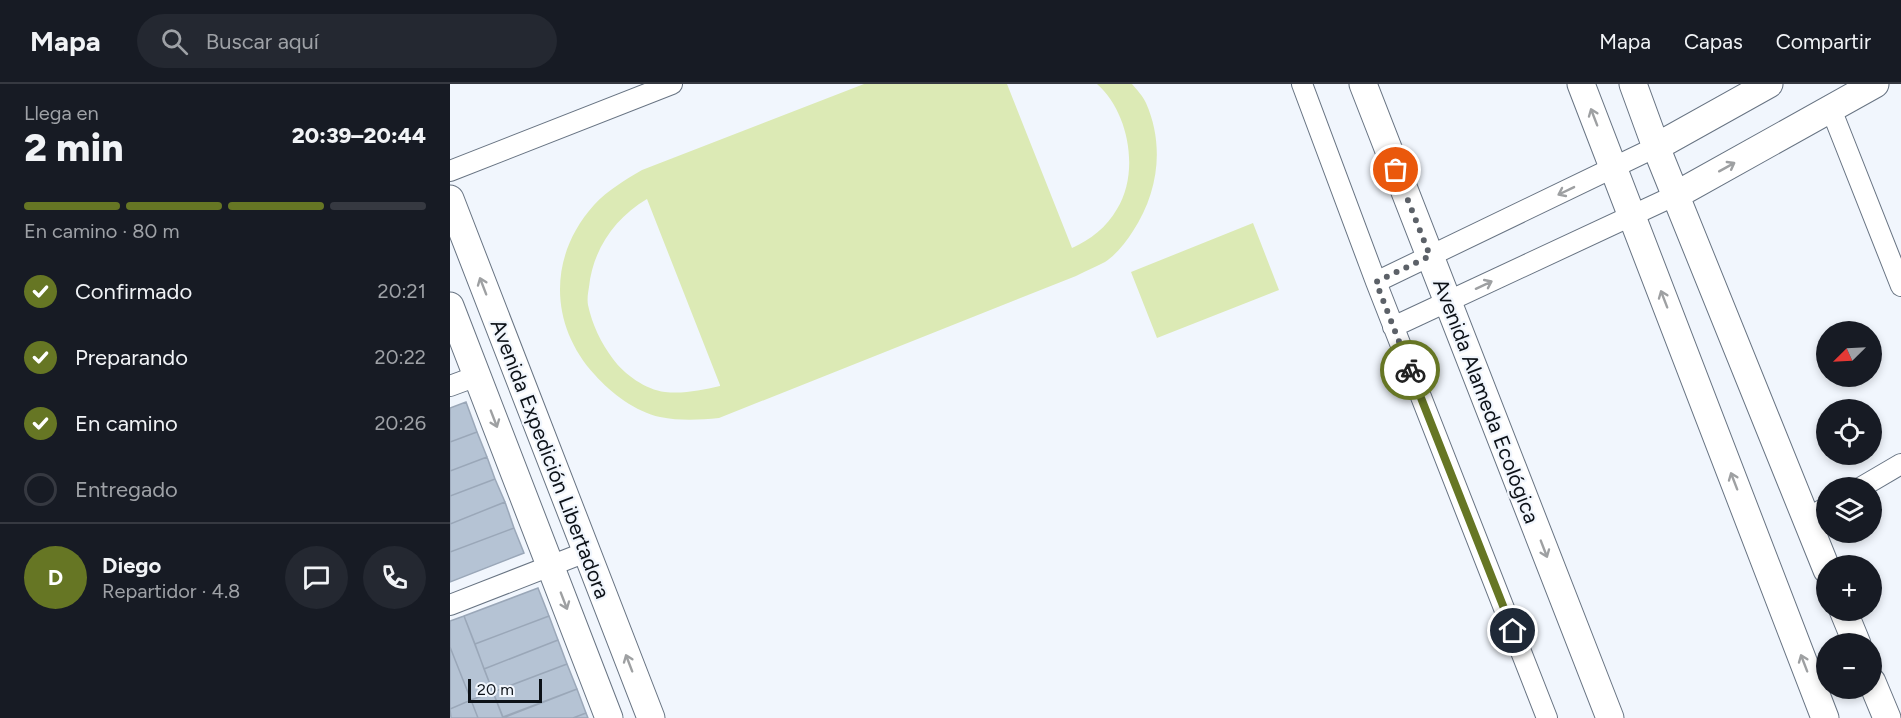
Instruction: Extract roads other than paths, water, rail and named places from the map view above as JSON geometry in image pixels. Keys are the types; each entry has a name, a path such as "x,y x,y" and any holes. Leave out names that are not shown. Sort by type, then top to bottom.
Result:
{"street":[{"path":"450,171 672,84"},
{"path":"1302,84 1393,327 1547,718"},
{"name":"Avenida Alameda Ecológica","path":"1363,84 1610,718"},
{"path":"1581,84 1825,718"},
{"path":"1633,84 1676,195 1816,511"},
{"path":"1376,282 1656,147 1769,84"},
{"path":"1393,327 1676,195 1875,84"},
{"path":"1831,109 1901,286"},
{"name":"Avenida Expedición Libertadora","path":"450,199 651,718"},
{"name":"Avenida Expedición Libertadora","path":"450,306 609,718"},
{"path":"450,386 477,376"},
{"path":"1879,477 1901,464"},
{"path":"450,605 586,552"},
{"path":"1879,699 1887,718"}]}
